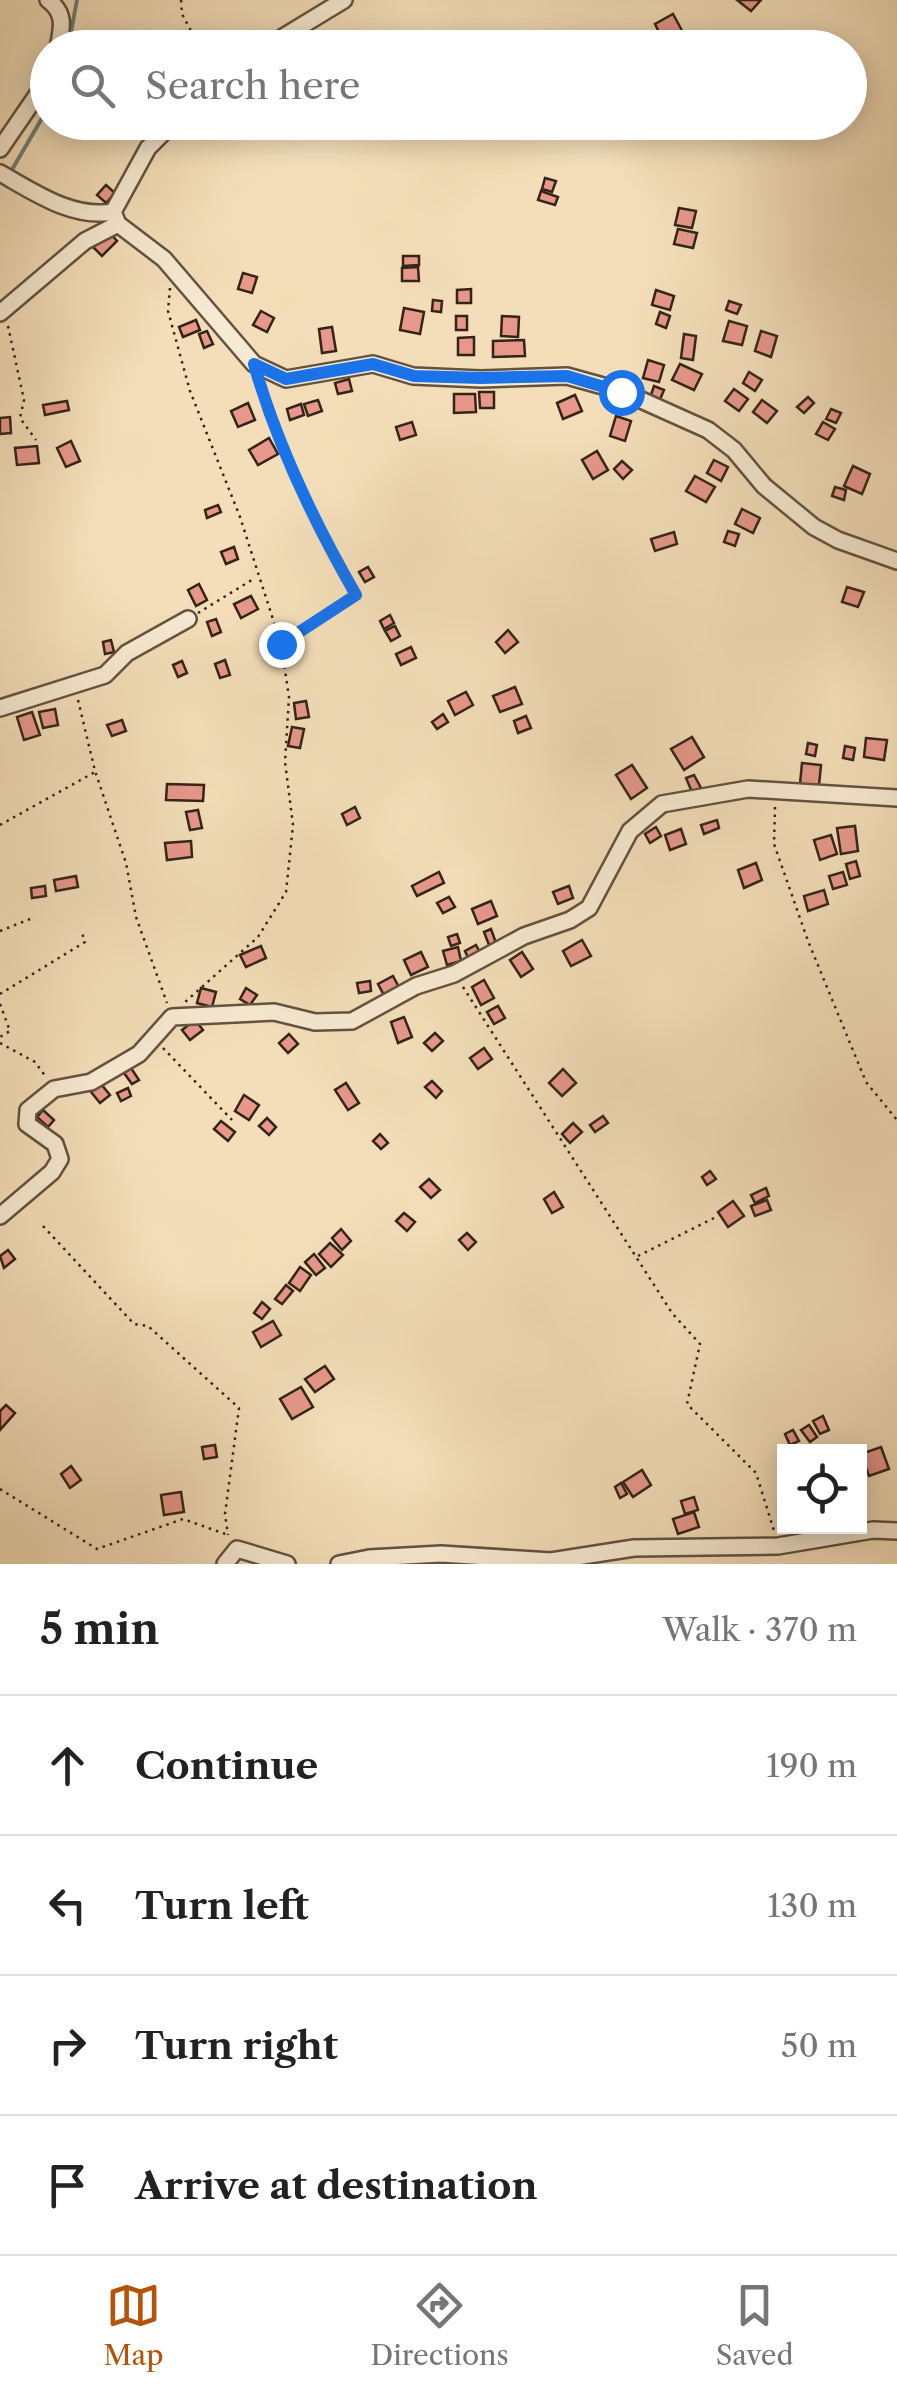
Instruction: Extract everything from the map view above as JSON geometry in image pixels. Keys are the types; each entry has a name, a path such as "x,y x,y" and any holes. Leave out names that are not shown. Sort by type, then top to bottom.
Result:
{"street":[{"path":"48,0 56,6 62,30"},
{"path":"295,30 344,0"},
{"path":"0,149 30,105"},
{"path":"2,311 116,218 148,148 156,140"},
{"path":"7,177 48,201 116,218 164,260 254,364 286,379 373,364 414,376 567,376 621,392 708,430 734,450 764,486 814,527 897,561"},
{"path":"0,708 105,676 128,653 188,619"},
{"path":"0,1216 52,1172 60,1159 55,1144 27,1124 28,1110 54,1089 91,1082 140,1054 172,1017 274,1012 315,1022 352,1021 416,986 454,974 524,936 570,920 589,908 630,831 662,804 748,790 897,798"},
{"path":"339,1564 369,1558 440,1554 551,1561 634,1548 778,1546 873,1530 897,1531"},
{"path":"225,1564 238,1549 287,1564"}],"path":[{"path":"181,0 182,14 190,30"},
{"path":"74,685 95,772 126,863 136,917 172,1017 194,991 258,937 286,892 293,825 284,762 289,697 281,644 240,516 190,391 168,311 170,286 176,273"},
{"path":"2,311 24,400 20,418 36,440"},
{"path":"254,364 269,418 326,544 356,595 281,644"},
{"path":"188,619 258,576"},
{"path":"0,825 95,772"},
{"path":"776,791 774,844 802,924 866,1082 897,1120"},
{"path":"0,931 30,919"},
{"path":"0,994 84,942 80,930"},
{"path":"454,974 672,1313 700,1344 687,1404 756,1473 778,1546"},
{"path":"0,1004 10,1031 0,1037"},
{"path":"156,1040 232,1120"},
{"path":"0,1043 35,1062 54,1089"},
{"path":"636,1257 714,1218"},
{"path":"0,1490 96,1549 183,1519 228,1535 225,1514 238,1408 148,1326 134,1324 43,1226"}],"building":[{"path":"737,0 761,0 751,11"},
{"path":"673,14 682,30 658,30 655,24"},
{"path":"545,178 556,181 552,192 542,189"},
{"path":"106,185 115,193 106,203 97,195"},
{"path":"541,191 558,197 555,205 538,200"},
{"path":"679,208 696,211 692,228 675,225"},
{"path":"678,229 697,233 693,248 674,244"},
{"path":"109,232 117,241 102,256 93,247"},
{"path":"403,256 419,256 419,265 403,266"},
{"path":"418,267 419,281 402,281 402,268"},
{"path":"243,273 257,277 252,293 238,289"},
{"path":"471,289 471,303 457,303 457,290"},
{"path":"656,290 674,296 670,310 652,305"},
{"path":"433,300 442,301 441,312 432,311"},
{"path":"729,301 741,305 737,314 726,310"},
{"path":"404,308 424,312 420,334 400,330"},
{"path":"261,311 274,318 267,332 253,325"},
{"path":"660,312 670,316 666,328 656,324"},
{"path":"456,316 467,316 467,330 456,330"},
{"path":"502,316 519,317 518,337 501,336"},
{"path":"196,320 200,330 183,337 179,327"},
{"path":"729,321 747,326 742,345 723,341"},
{"path":"332,327 336,351 322,353 319,329"},
{"path":"207,331 213,344 204,348 199,334"},
{"path":"761,331 777,336 771,357 755,351"},
{"path":"684,334 696,336 693,360 681,358"},
{"path":"474,337 474,355 458,355 458,338"},
{"path":"524,340 525,356 493,357 493,341"},
{"path":"648,360 664,365 659,382 643,378"},
{"path":"680,364 702,374 694,390 672,380"},
{"path":"749,372 762,380 755,391 743,383"},
{"path":"349,379 352,391 338,394 335,383"},
{"path":"654,386 664,390 659,402 650,398"},
{"path":"734,389 748,399 739,411 725,401"},
{"path":"479,392 494,392 494,408 480,408"},
{"path":"454,394 475,394 476,412 454,413"},
{"path":"575,395 582,411 563,419 557,403"},
{"path":"808,397 814,403 804,413 797,407"},
{"path":"318,400 322,411 308,416 304,404"},
{"path":"762,400 777,411 767,423 753,412"},
{"path":"67,401 69,410 45,415 43,405"},
{"path":"248,403 255,420 238,427 231,411"},
{"path":"301,404 304,415 290,420 287,409"},
{"path":"831,409 841,413 836,423 826,419"},
{"path":"616,416 631,421 625,441 610,436"},
{"path":"10,417 11,433 0,434 0,418"},
{"path":"412,422 416,435 400,440 396,427"},
{"path":"823,422 835,429 828,440 816,434"},
{"path":"269,438 278,454 258,465 249,450"},
{"path":"71,441 80,461 66,467 57,448"},
{"path":"37,446 39,463 17,465 15,448"},
{"path":"597,451 608,470 593,479 582,460"},
{"path":"714,460 728,467 721,481 707,473"},
{"path":"622,461 632,470 623,479 614,469"},
{"path":"853,466 870,474 862,494 844,486"},
{"path":"695,476 715,487 706,502 686,491"},
{"path":"835,487 846,490 844,500 832,496"},
{"path":"218,505 221,512 207,518 205,510"},
{"path":"742,509 760,518 753,533 735,524"},
{"path":"728,531 739,534 735,546 724,542"},
{"path":"674,532 677,544 655,551 651,539"},
{"path":"234,547 238,559 226,564 221,552"},
{"path":"368,567 374,577 365,582 359,572"},
{"path":"199,584 207,600 196,606 188,590"},
{"path":"847,587 864,592 858,607 842,602"},
{"path":"251,596 258,609 241,618 234,604"},
{"path":"390,615 394,623 384,629 380,621"},
{"path":"216,619 221,632 212,636 207,622"},
{"path":"395,626 400,636 391,641 385,631"},
{"path":"508,630 518,642 505,653 496,642"},
{"path":"111,640 114,652 105,654 103,642"},
{"path":"411,647 416,658 401,665 396,654"},
{"path":"225,660 230,675 220,678 215,664"},
{"path":"182,661 187,673 178,677 173,665"},
{"path":"515,687 522,704 500,712 493,696"},
{"path":"466,692 473,705 455,715 448,701"},
{"path":"306,701 309,717 296,719 294,703"},
{"path":"55,709 58,725 43,728 39,712"},
{"path":"32,712 40,735 24,740 17,717"},
{"path":"443,714 448,722 437,729 432,722"},
{"path":"526,716 531,728 518,733 514,721"},
{"path":"122,720 126,731 112,736 107,725"},
{"path":"292,727 304,729 300,748 288,746"},
{"path":"692,737 704,757 684,770 671,749"},
{"path":"866,738 887,740 884,760 864,757"},
{"path":"808,743 817,745 815,756 806,754"},
{"path":"845,746 855,748 853,760 843,758"},
{"path":"802,763 821,765 819,785 800,784"},
{"path":"632,765 647,788 631,799 616,775"},
{"path":"694,775 701,788 692,792 686,778"},
{"path":"167,784 204,785 203,801 166,800"},
{"path":"355,807 360,818 347,825 342,814"},
{"path":"198,810 202,828 190,830 186,812"},
{"path":"717,820 719,828 704,834 701,825"},
{"path":"855,826 858,851 841,854 837,828"},
{"path":"656,827 661,836 650,843 645,834"},
{"path":"681,829 686,844 670,850 665,835"},
{"path":"831,835 837,854 820,860 814,840"},
{"path":"191,841 192,857 167,860 165,843"},
{"path":"856,861 860,876 850,879 846,864"},
{"path":"756,863 762,880 744,888 738,870"},
{"path":"439,872 444,883 417,896 412,886"},
{"path":"843,872 847,885 833,889 829,876"},
{"path":"76,876 78,887 56,891 54,880"},
{"path":"45,886 46,896 32,898 31,888"},
{"path":"569,886 573,898 558,904 553,892"},
{"path":"824,890 828,904 808,911 804,896"},
{"path":"449,897 455,907 443,913 437,903"},
{"path":"491,901 497,916 478,924 472,909"},
{"path":"491,929 496,943 489,945 484,932"},
{"path":"457,934 460,943 451,946 448,937"},
{"path":"582,940 591,956 571,966 563,951"},
{"path":"476,945 482,956 470,962 465,951"},
{"path":"261,946 266,958 246,967 240,955"},
{"path":"458,947 461,961 447,965 443,951"},
{"path":"421,952 428,967 411,975 404,960"},
{"path":"522,952 533,969 521,977 510,960"},
{"path":"393,976 401,991 386,999 378,984"},
{"path":"484,980 494,998 481,1005 472,987"},
{"path":"370,981 371,991 359,993 357,983"},
{"path":"201,988 216,992 212,1007 197,1003"},
{"path":"246,988 257,995 250,1005 240,999"},
{"path":"498,1006 505,1018 494,1024 487,1012"},
{"path":"404,1017 412,1037 398,1043 391,1022"},
{"path":"195,1020 203,1030 190,1040 182,1030"},
{"path":"435,1033 443,1041 432,1051 424,1043"},
{"path":"289,1034 298,1044 288,1053 279,1043"},
{"path":"484,1048 492,1059 478,1069 470,1058"},
{"path":"131,1068 139,1080 132,1084 124,1073"},
{"path":"563,1069 576,1083 562,1096 549,1083"},
{"path":"432,1081 442,1091 436,1098 425,1087"},
{"path":"346,1083 359,1103 348,1110 335,1090"},
{"path":"101,1084 110,1095 100,1103 91,1092"},
{"path":"128,1088 131,1096 121,1101 117,1093"},
{"path":"244,1095 259,1105 249,1120 235,1111"},
{"path":"43,1110 54,1120 48,1127 37,1117"},
{"path":"603,1116 608,1123 595,1132 590,1125"},
{"path":"267,1118 276,1127 269,1135 259,1126"},
{"path":"221,1121 235,1132 228,1141 214,1129"},
{"path":"573,1123 582,1132 570,1143 562,1134"},
{"path":"380,1134 388,1143 381,1149 373,1141"},
{"path":"710,1171 716,1179 707,1185 702,1177"},
{"path":"429,1179 440,1190 431,1198 420,1187"},
{"path":"766,1188 769,1196 755,1203 751,1195"},
{"path":"554,1192 563,1207 552,1213 544,1199"},
{"path":"767,1200 771,1210 755,1216 751,1206"},
{"path":"733,1201 744,1216 728,1227 718,1212"},
{"path":"404,1213 415,1222 407,1231 396,1221"},
{"path":"341,1229 351,1241 342,1250 332,1238"},
{"path":"467,1233 476,1242 468,1250 459,1240"},
{"path":"330,1243 343,1255 331,1267 319,1254"},
{"path":"8,1250 15,1259 4,1268 0,1256"},
{"path":"314,1254 325,1268 316,1275 305,1262"},
{"path":"300,1267 311,1275 300,1291 289,1283"},
{"path":"286,1285 293,1291 282,1304 275,1299"},
{"path":"262,1302 270,1309 262,1319 254,1313"},
{"path":"273,1321 281,1335 261,1347 253,1332"},
{"path":"325,1366 334,1379 315,1392 305,1379"},
{"path":"301,1387 313,1407 292,1419 280,1399"},
{"path":"6,1405 15,1413 0,1430 0,1411"},
{"path":"823,1416 829,1430 820,1434 813,1421"},
{"path":"809,1425 817,1437 810,1442 801,1430"},
{"path":"793,1430 799,1441 790,1444 785,1434"},
{"path":"215,1445 217,1457 204,1459 202,1447"},
{"path":"881,1447 889,1469 869,1476 867,1452"},
{"path":"71,1466 81,1480 70,1488 61,1474"},
{"path":"642,1470 651,1485 633,1497 623,1482"},
{"path":"621,1483 627,1494 620,1498 615,1487"},
{"path":"181,1492 184,1512 164,1515 161,1495"},
{"path":"694,1497 698,1510 685,1514 681,1501"},
{"path":"694,1512 699,1527 678,1534 673,1519"}],"waterway":[{"path":"71,30 77,0"},
{"path":"10,173 30,139"}],"route":[{"path":"281,644 356,595 326,544 269,418 254,364 286,379 373,364 414,376 567,376 621,392"}]}
